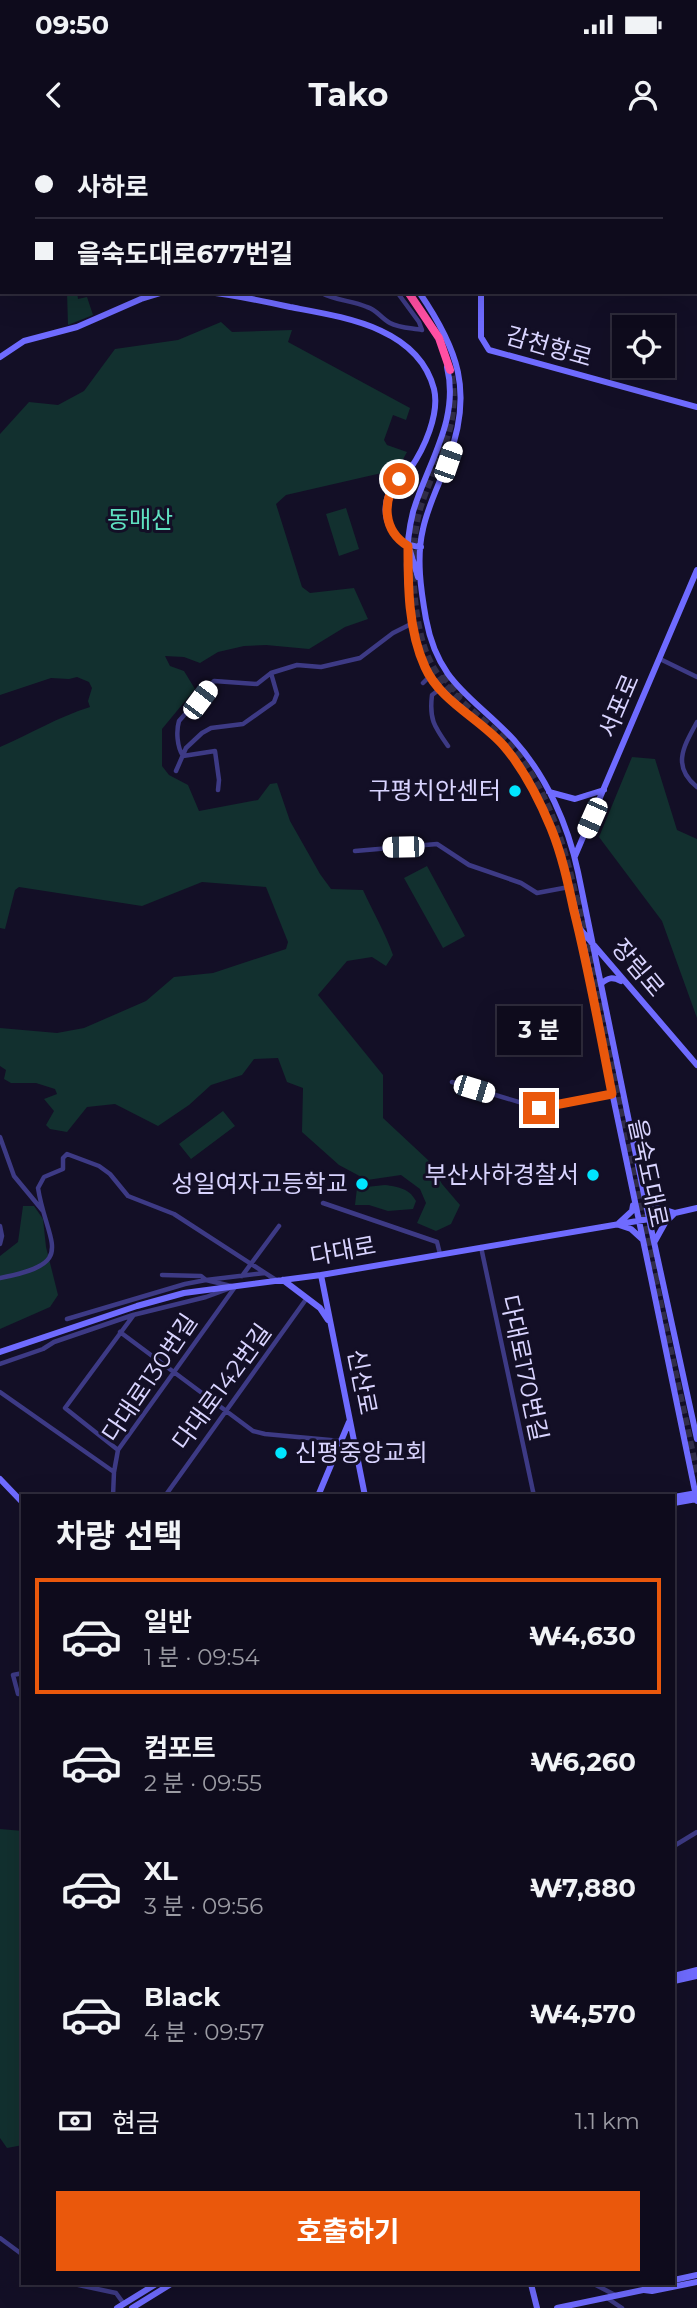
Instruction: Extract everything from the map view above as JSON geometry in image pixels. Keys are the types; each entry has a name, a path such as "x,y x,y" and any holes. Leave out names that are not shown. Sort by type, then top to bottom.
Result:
{"highway":[{"path":"412,294 448,346 452,369"}],"main road":[{"path":"0,357 24,341 77,327 157,294"},
{"path":"217,294 354,319 393,338 418,359 435,393 435,416 411,467 393,486 387,502 387,518 391,530 408,546 422,590"},
{"name":"을숙도대로","path":"405,294 426,313 456,358 462,394 454,445 423,530 422,590 430,635 442,666 458,687 516,742 549,791 565,825 575,856 697,1440"},
{"name":"을숙도대로","path":"420,294 445,360 449,403 445,431 416,502 408,546 408,578 419,653 440,689 503,744 523,772 551,829 562,860 697,1497"},
{"name":"감천항로","path":"481,294 481,337 489,350 697,407"},
{"path":"408,546 421,547"},
{"name":"서포로","path":"575,856 697,570"},
{"path":"549,791 575,799 604,790"},
{"path":"562,860 575,856"},
{"name":"장림로","path":"578,927 697,1065"},
{"path":"601,984 606,979 614,978 623,982"},
{"path":"643,1190 656,1207 675,1213 665,1223 654,1243"},
{"path":"634,1199 632,1212 617,1224 642,1239"},
{"name":"다대로","path":"0,1352 161,1298 321,1275 639,1221 697,1208"},
{"name":"신산로","path":"321,1275 365,1494"},
{"path":"280,1281 320,1308 330,1322"},
{"path":"318,1494 350,1420"},
{"path":"0,1479 21,1501"},
{"path":"675,1500 697,1497"},
{"path":"675,1978 697,1973"},
{"path":"675,2280 697,2275"},
{"path":"643,2290 652,2291 697,2282"},
{"path":"128,2307 155,2285"},
{"path":"117,2308 128,2307 169,2285"},
{"path":"531,2285 537,2308"},
{"path":"558,2308 656,2285"}],"street":[{"path":"324,294 343,302 365,305 394,325 422,330 398,294"},
{"path":"183,756 177,727 179,721 214,681 257,684 271,673 297,665 321,667 360,658 393,633 413,623"},
{"path":"660,659 697,677"},
{"path":"176,771 193,740 202,733 211,728 243,724 270,706 277,694 271,673"},
{"path":"423,683 430,676"},
{"path":"440,689 432,695 429,712 448,746"},
{"path":"697,722 682,749 682,765 687,778 697,787"},
{"path":"183,756 215,751 218,790"},
{"path":"355,851 437,844 469,865 521,883 537,893 569,887"},
{"path":"452,1082 539,1108 612,1094"},
{"path":"0,1137 14,1176 46,1214"},
{"path":"0,1278 40,1268 51,1258 52,1250 39,1183 44,1177 63,1169 64,1155 73,1155 110,1174 128,1195 174,1214 280,1281"},
{"path":"323,1203 437,1242 440,1254"},
{"path":"0,1226 0,1244"},
{"path":"242,1276 279,1226"},
{"name":"다대로170번길","path":"480,1246 534,1494"},
{"path":"67,1319 152,1292 206,1280 265,1273"},
{"path":"162,1275 201,1276 206,1280 235,1287"},
{"path":"0,1364 133,1315 235,1287"},
{"name":"다대로130번길","path":"113,1494 118,1450 235,1287"},
{"name":"다대로142번길","path":"166,1494 307,1298"},
{"path":"118,1450 65,1408 133,1315"},
{"path":"120,1332 258,1433 341,1441"},
{"path":"0,1392 114,1472"},
{"path":"21,1673 13,1675 18,1694 21,1693"},
{"path":"675,1845 697,1832"},
{"path":"0,2238 21,2254"},
{"path":"79,2285 116,2293 128,2307"},
{"path":"596,2285 618,2296"},
{"path":"607,2298 622,2308"}],"green space":[{"path":"67,294 77,294 78,299 87,297 93,315 68,325"},
{"name":"동매산","path":"221,322 232,332 292,330 288,342 410,408 406,420 393,415 384,440 387,445 407,452 401,463 386,472 286,495 276,504 302,587 310,593 354,588 368,619 345,627 309,649 244,646 218,652 200,663 184,657 165,656 170,666 184,671 195,689 162,729 162,766 169,775 188,785 199,811 258,800 270,784 277,783 290,821 331,889 363,890 393,955 386,966 372,957 347,961 318,995 383,1075 383,1118 428,1160 442,1184 460,1205 451,1224 436,1231 417,1223 426,1203 420,1189 401,1175 367,1180 339,1165 302,1132 303,1088 287,1082 278,1058 254,1059 242,1075 211,1085 189,1105 158,1126 115,1104 87,1107 67,1132 50,1129 46,1125 54,1111 44,1099 57,1094 55,1089 36,1083 11,1083 4,1079 6,1070 0,1066 0,1028 57,1033 84,1028 146,1001 174,977 213,973 286,949 288,942 266,887 202,882 142,906 19,887 15,890 5,929 0,928 0,747 90,707 88,701 92,688 89,682 77,677 51,678 0,695 0,434 29,402 58,405 84,391 115,349 178,340"},
{"path":"346,508 359,549 339,556 326,514"},
{"path":"632,757 655,759 677,830 697,839 697,1018 662,921 599,837"},
{"path":"427,866 465,936 443,948 404,878"},
{"path":"223,1111 235,1126 191,1159 179,1144"},
{"path":"385,1185 410,1193 416,1201 413,1209 388,1211 369,1205 355,1205 357,1188"},
{"path":"23,1206 34,1206 43,1219 46,1247 58,1295 50,1307 0,1329 0,1256 18,1242"},
{"path":"0,1829 21,1831 21,2145 7,2148 0,2138"}],"tunnel":[{"path":"451,376 453,395 449,427 421,503 414,536 413,575 419,631 423,646 440,679 504,739 528,769 547,805 561,843 576,901"},
{"path":"443,675 462,697"},
{"path":"578,897 658,1281"},
{"path":"654,1277 697,1477"}],"place":[{"name":"구평치안센터","path":"515,791"},
{"name":"부산사하경찰서","path":"593,1175"},
{"name":"성일여자고등학교","path":"362,1184"},
{"name":"신평중앙교회","path":"281,1453"}],"route":[{"path":"399,479 388,495 387,518 391,530 408,546 411,609 419,653 425,668 440,689 503,744 523,772 551,829 563,865 584,951 612,1094 539,1108"}]}
